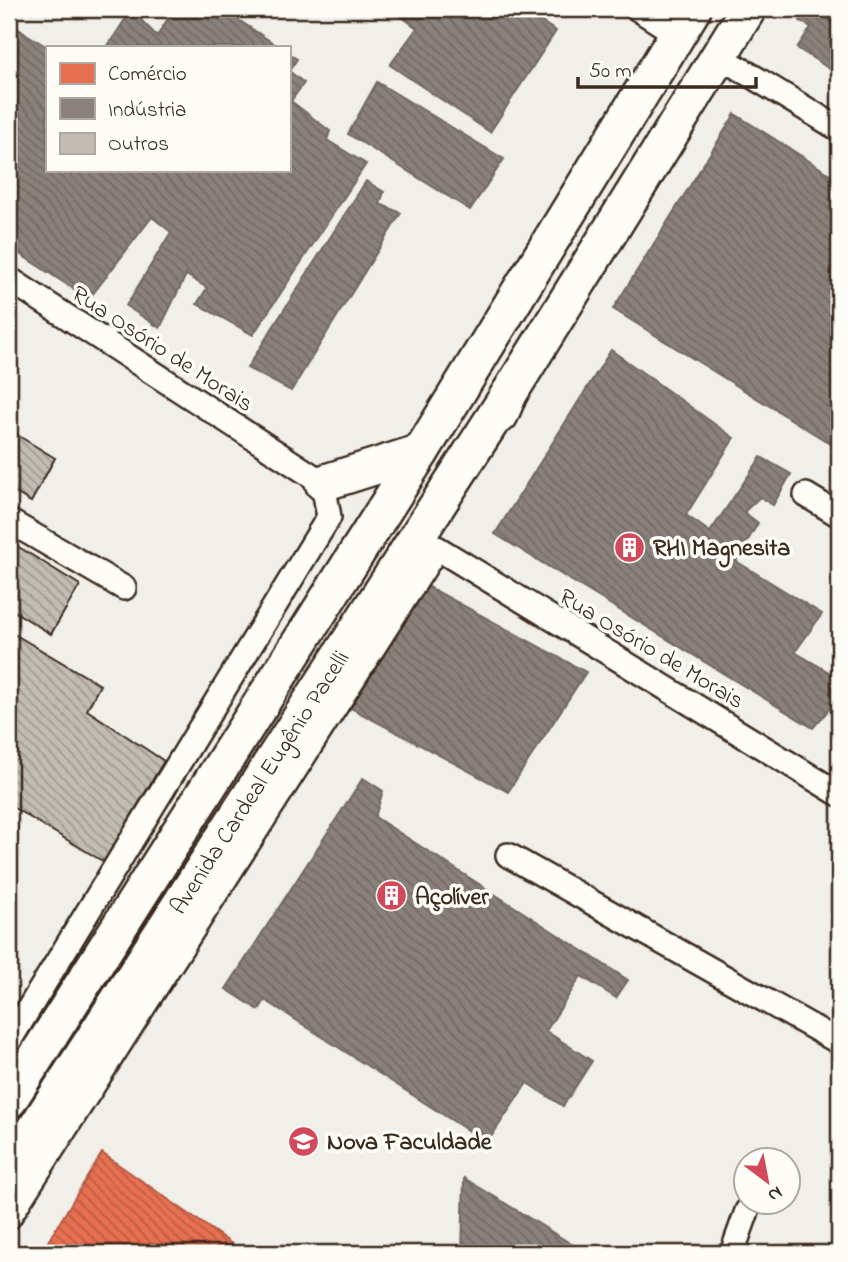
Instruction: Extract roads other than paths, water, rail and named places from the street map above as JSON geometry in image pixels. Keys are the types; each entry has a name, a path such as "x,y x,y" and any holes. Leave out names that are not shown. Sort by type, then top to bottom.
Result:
{"highway":[{"path":"437,548 476,473 509,394 748,9"},
{"name":"Avenida Cardeal Eugênio Pacelli","path":"9,1100 421,452 685,21"},
{"name":"Avenida Cardeal Eugênio Pacelli","path":"9,1170 509,394"},
{"path":"323,483 421,452"}],"street":[{"path":"638,9 685,21"},
{"path":"719,56 839,129"},
{"name":"Rua Osório de Morais","path":"9,279 323,483"},
{"path":"9,1041 329,517 323,483"},
{"path":"806,495 839,515"},
{"path":"9,521 124,588"},
{"name":"Rua Osório de Morais","path":"437,548 839,794"},
{"name":"Avenida Cardeal Eugênio Pacelli","path":"9,1217 437,548"},
{"path":"508,855 839,1042"},
{"path":"732,1253 745,1216"}],"place":[{"name":"RHI Magnesita","path":"630,547"},
{"name":"Açolíver","path":"392,896"},
{"name":"Nova Faculdade","path":"304,1141"}]}
